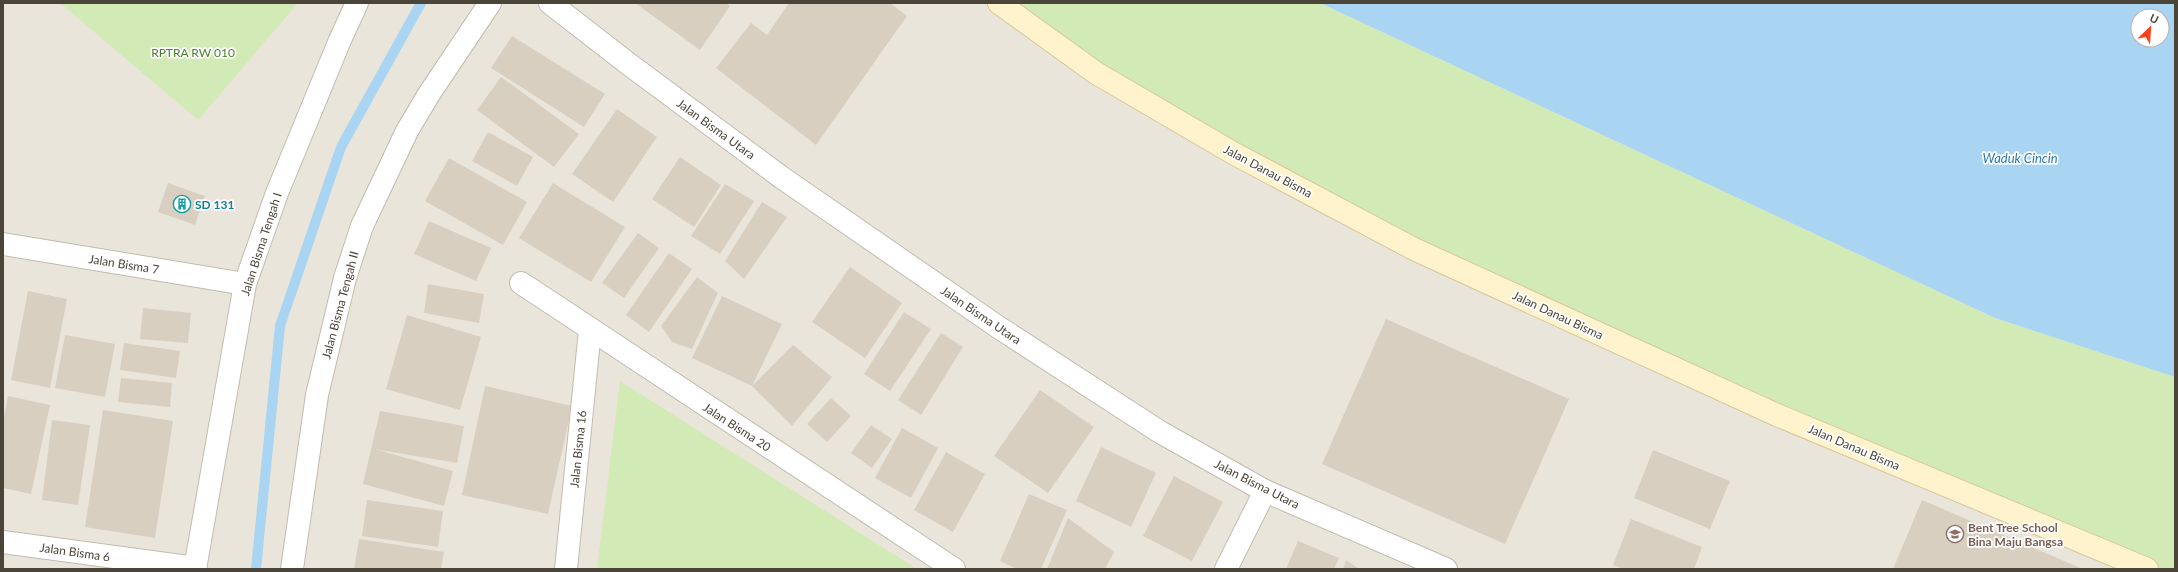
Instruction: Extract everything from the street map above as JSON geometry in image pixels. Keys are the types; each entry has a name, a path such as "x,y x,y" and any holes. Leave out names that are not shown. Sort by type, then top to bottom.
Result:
{"street":[{"name":"Jalan Bisma Tengah I","path":"196,568 245,284 277,193 340,40 357,3"},
{"name":"Jalan Bisma Tengah II","path":"292,569 317,395 345,278 362,226 407,131 429,94 490,3"},
{"name":"Jalan Bisma Utara","path":"550,3 781,177 998,327 1160,432 1265,491 1446,569"},
{"name":"Jalan Danau Bisma","path":"999,3 1096,73 1233,153 1414,248 1777,415 2146,568"},
{"name":"Jalan Bisma 7","path":"3,244 245,284"},
{"name":"Jalan Bisma 20","path":"521,284 944,566"},
{"name":"Jalan Bisma 16","path":"566,569 590,330"},
{"path":"1226,569 1265,491"},
{"name":"Jalan Bisma 6","path":"3,542 196,568"}],"shaded area":[{"path":"3,3 1320,3 1995,318 2175,377 2175,569 3,569"}],"green space":[{"name":"RPTRA RW 010","path":"60,3 298,3 198,120"},
{"path":"999,3 1320,3 1995,318 2175,377 2175,569 2147,569 1414,249"},
{"path":"620,381 917,569 597,569"}],"water":[{"name":"Waduk Cincin","path":"1320,3 2175,3 2175,377 1995,318"}],"building":[{"path":"635,3 726,3 730,6 700,50"},
{"path":"789,3 890,3 907,16 816,145 716,68 751,23 767,35"},
{"path":"512,36 605,94 584,127 491,68"},
{"path":"501,77 579,134 554,167 477,110"},
{"path":"617,109 657,137 613,202 572,174"},
{"path":"488,132 533,157 517,186 472,161"},
{"path":"680,157 721,185 694,227 652,199"},
{"path":"449,158 527,202 503,245 425,201"},
{"name":"SD 131","path":"168,183 205,196 195,225 158,212"},
{"path":"553,183 625,227 591,282 519,238"},
{"path":"725,184 754,201 720,254 691,236"},
{"path":"762,202 787,217 744,279 725,261"},
{"path":"429,221 491,248 476,281 414,254"},
{"path":"638,233 659,248 624,298 602,283"},
{"path":"669,253 692,269 649,332 626,315"},
{"path":"850,267 902,303 865,358 812,322"},
{"path":"697,277 718,293 692,349 672,342 661,326"},
{"path":"428,284 484,294 479,323 424,313"},
{"path":"28,291 67,299 50,388 11,380"},
{"path":"722,296 782,324 752,386 692,358"},
{"path":"143,308 191,313 188,343 140,339"},
{"path":"904,312 931,329 890,391 864,374"},
{"path":"407,315 481,337 460,410 386,389"},
{"path":"1386,319 1569,399 1505,544 1322,464"},
{"path":"941,333 963,347 921,415 898,400"},
{"path":"65,335 115,344 105,397 55,388"},
{"path":"124,343 180,351 176,378 120,370"},
{"path":"793,345 832,377 792,426 752,386"},
{"path":"121,378 172,383 170,407 118,402"},
{"path":"485,386 572,406 548,514 462,495"},
{"path":"1040,390 1094,427 1048,493 994,456"},
{"path":"8,396 50,405 31,494 3,488 3,422"},
{"path":"831,398 851,416 827,442 807,424"},
{"path":"103,410 173,421 155,538 85,527"},
{"path":"380,411 464,426 457,463 374,449 453,471 444,506 363,484"},
{"path":"52,420 90,425 78,505 42,500"},
{"path":"871,425 892,439 872,468 851,453"},
{"path":"902,428 938,448 911,498 875,478"},
{"path":"1101,447 1156,473 1131,527 1076,501"},
{"path":"1653,450 1730,481 1710,529 1634,498"},
{"path":"946,452 985,474 953,532 914,510"},
{"path":"1174,476 1223,502 1192,561 1143,536"},
{"path":"1029,494 1067,510 1041,569 1017,569 1000,561"},
{"path":"367,500 443,511 438,547 362,536"},
{"name":"Bent Tree School Bina Maju Bangsa","path":"1922,500 2083,569 1893,569"},
{"path":"1068,518 1114,552 1105,569 1047,569"},
{"path":"1631,519 1702,547 1694,569 1624,569 1613,565"},
{"path":"359,539 444,552 441,569 354,569"},
{"path":"1298,541 1339,558 1334,569 1286,569"},
{"path":"1346,560 1359,569 1343,569"}],"waterway":[{"path":"256,569 280,326 341,147 421,3"}],"place":[{"name":"SD 131","path":"182,204"},
{"name":"Bent Tree School Bina Maju Bangsa","path":"1955,534"}]}
